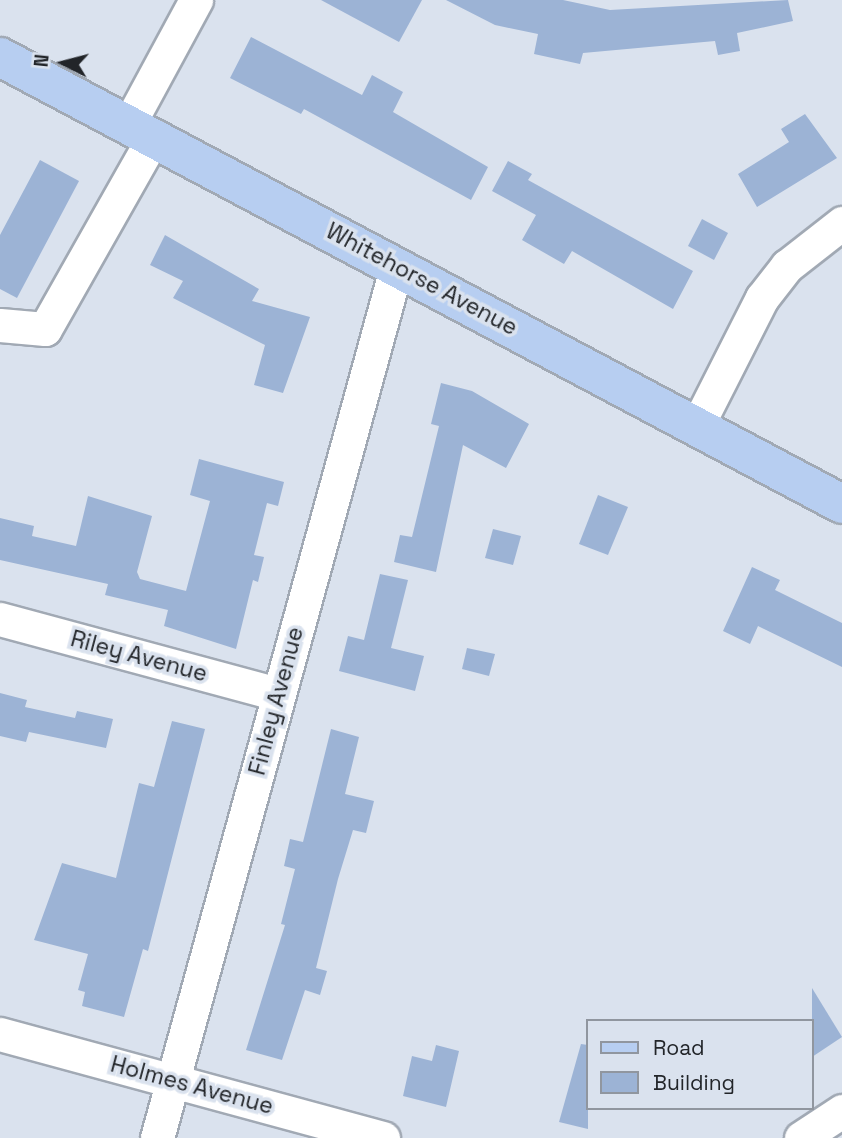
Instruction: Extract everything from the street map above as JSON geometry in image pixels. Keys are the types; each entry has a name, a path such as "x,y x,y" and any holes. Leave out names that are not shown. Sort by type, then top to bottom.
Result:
{"main road":[{"name":"Whitehorse Avenue","path":"0,57 142,129 842,504"}],"street":[{"path":"0,325 45,328 142,129 195,0"},
{"path":"697,426 762,298 787,266 842,223"},
{"name":"Finley Avenue","path":"157,1138 397,265"},
{"name":"Riley Avenue","path":"0,619 278,694"},
{"name":"Holmes Avenue","path":"0,1034 383,1138"},
{"path":"801,1138 842,1111"}],"building":[{"path":"321,0 422,0 399,42"},
{"path":"446,0 563,0 610,10 788,0 793,21 737,33 740,51 718,55 715,41 583,53 580,64 534,54 538,34 495,25"},
{"path":"251,37 362,95 372,75 403,92 393,112 488,167 471,200 304,109 301,114 230,78"},
{"path":"805,114 837,158 757,207 738,174 789,142 781,129"},
{"path":"40,160 79,181 17,298 0,289 0,235"},
{"path":"508,161 532,174 528,180 693,271 673,309 572,251 564,264 522,240 536,215 492,191"},
{"path":"702,219 728,233 714,260 688,246"},
{"path":"165,235 259,289 252,301 310,317 283,393 254,385 265,345 173,298 183,281 150,265"},
{"path":"441,383 472,391 529,424 506,468 463,445 436,572 394,562 400,535 412,537 439,426 431,424"},
{"path":"199,459 284,482 278,506 267,503 254,555 264,557 258,582 253,580 236,649 164,626 168,610 105,595 108,584 0,560 0,518 34,526 32,536 76,546 88,496 152,516 137,572 140,579 186,591 210,501 190,495"},
{"path":"598,495 628,507 608,555 579,544"},
{"path":"493,529 521,536 513,565 485,558"},
{"path":"752,567 780,580 775,590 842,623 842,667 758,626 750,644 723,631"},
{"path":"380,574 408,580 391,648 424,656 415,691 339,671 348,636 364,640"},
{"path":"467,648 495,654 489,676 462,669"},
{"path":"0,693 27,700 25,707 75,718 77,711 113,719 106,748 29,732 26,742 0,736"},
{"path":"172,721 205,729 148,951 143,949 124,1017 82,1006 85,992 78,990 88,954 34,940 62,863 116,878 139,783 154,787"},
{"path":"331,729 359,737 345,794 374,801 366,833 353,830 338,879 316,968 327,971 320,995 305,990 282,1060 246,1050 285,925 281,924 295,869 284,866 290,839 303,842"},
{"path":"812,988 842,1037 814,1056 814,1019"},
{"path":"581,1044 586,1045 588,1129 559,1122"},
{"path":"436,1045 459,1051 446,1107 403,1096 412,1056 432,1061"}]}
